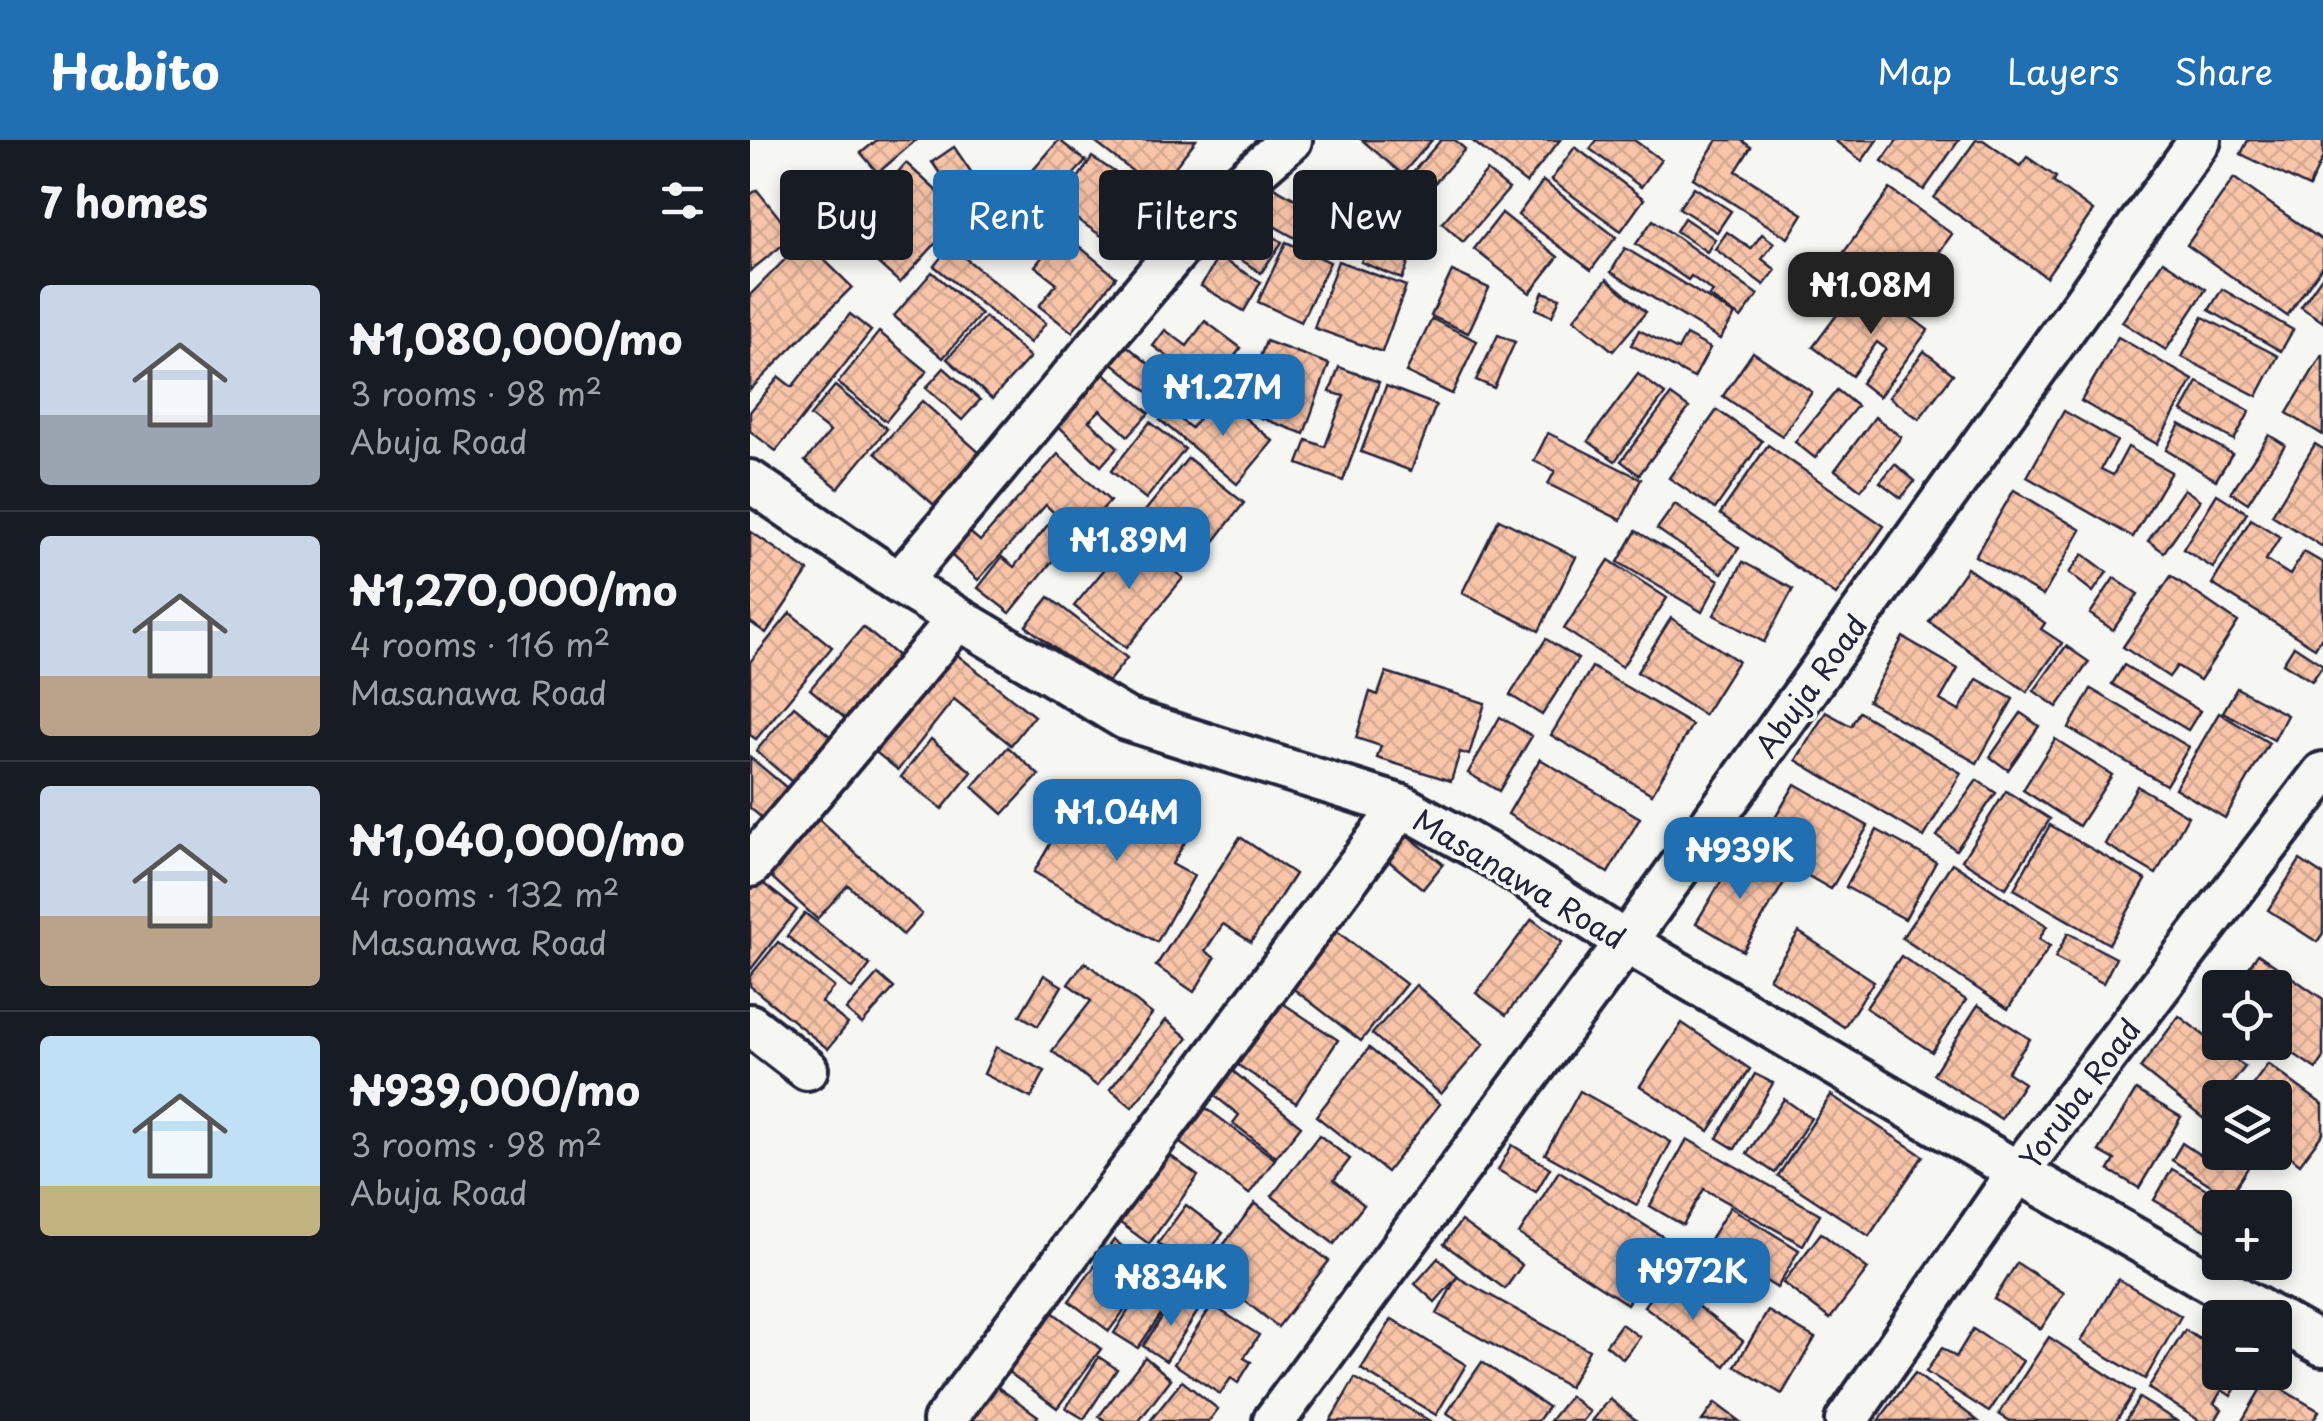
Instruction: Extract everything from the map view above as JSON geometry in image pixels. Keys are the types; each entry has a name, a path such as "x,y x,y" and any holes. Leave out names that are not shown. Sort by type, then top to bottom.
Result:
{"street":[{"path":"899,583 1177,251 1230,193 1292,140"},
{"name":"Abuja Road","path":"1274,1421 1626,942 2200,140"},
{"name":"Masanawa Road","path":"750,482 899,583 1112,711 1402,806 1492,856 1626,942 2243,1300"},
{"path":"750,866 958,619"},
{"name":"Yoruba Road","path":"1846,1421 2018,1172 2323,773"},
{"path":"944,1421 1402,806"},
{"path":"750,1025 807,1069"},
{"name":"Masanawa Road","path":"2292,1328 2323,1345"}],"building":[{"path":"877,140 916,140 881,170 875,170 861,153"},
{"path":"1059,140 1086,161 1078,170 1033,170"},
{"path":"1092,140 1196,140 1173,170 1131,170"},
{"path":"1362,140 1432,140 1406,170 1397,170"},
{"path":"1441,140 1455,140 1465,149 1437,180 1437,170 1415,170"},
{"path":"1471,140 1525,142 1560,140 1526,183"},
{"path":"1597,140 1634,140 1661,160 1641,187 1590,149"},
{"path":"1717,140 1741,140 1751,147 1736,171 1803,214 1788,238 1693,178"},
{"path":"1834,140 1877,140 1862,161"},
{"path":"1897,140 1959,140 1924,190 1882,161"},
{"path":"1976,140 1983,140 2020,166 2027,157 2093,211 2046,277 1934,198"},
{"path":"2248,140 2323,140 2323,157 2309,187 2241,154"},
{"path":"954,147 970,170 937,170 932,162"},
{"path":"1575,147 1644,199 1621,231 1551,180"},
{"path":"1092,157 1112,170 1099,170 1099,234 1079,221 1079,177"},
{"path":"906,163 933,188 933,246 900,283 874,260 913,260 913,170 900,170"},
{"path":"1487,171 1509,189 1463,242 1442,223"},
{"path":"2234,178 2323,241 2323,265 2287,316 2187,245"},
{"path":"1543,181 1616,237 1591,270 1518,215"},
{"path":"1273,186 1293,198 1293,237 1273,226"},
{"path":"1694,187 1731,211 1717,232 1679,208"},
{"path":"1890,189 1952,234 1918,282 1910,276 1895,298 1839,259"},
{"path":"757,190 780,219 780,247 750,271 750,195"},
{"path":"1502,213 1558,257 1530,293 1474,249"},
{"path":"1684,218 1715,239 1707,252 1676,231"},
{"path":"1653,220 1758,295 1741,318 1709,296 1713,292 1691,276 1688,280 1636,244"},
{"path":"1727,232 1751,249 1762,234 1774,243 1762,259 1776,270 1764,285 1715,249"},
{"path":"1273,236 1282,242 1273,255"},
{"path":"1286,242 1293,245 1293,260 1330,262 1301,322 1258,302"},
{"path":"1079,246 1116,277 1072,332 1039,306 1057,283 1035,266 1040,260 1079,260"},
{"path":"1625,248 1735,315 1720,339 1611,272"},
{"path":"784,260 824,260 852,287 750,390 750,295"},
{"path":"939,260 967,260 1046,323 1030,343 934,266"},
{"path":"1216,260 1223,260 1261,282 1244,311 1201,286"},
{"path":"1241,260 1270,260 1261,273"},
{"path":"1362,260 1409,260 1402,279"},
{"path":"1338,261 1406,286 1382,352 1314,328"},
{"path":"2163,261 2206,289 2166,350 2122,322"},
{"path":"1452,271 1489,288 1468,333 1431,316"},
{"path":"932,272 981,314 943,358 894,316"},
{"path":"2323,275 2323,322 2301,307"},
{"path":"1607,279 1646,312 1613,351 1574,319"},
{"path":"1862,281 1928,330 1879,397 1861,383 1886,349 1877,342 1852,376 1813,347"},
{"path":"2222,289 2293,330 2281,351 2209,310"},
{"path":"1543,292 1560,298 1552,316 1536,309"},
{"path":"850,314 871,331 776,451 750,431 750,412 779,377 792,387"},
{"path":"985,317 1030,357 992,399 947,359"},
{"path":"2203,317 2278,356 2257,396 2182,357"},
{"path":"1432,319 1477,341 1452,394 1406,372"},
{"path":"1205,321 1241,348 1210,388 1153,346 1165,330 1187,346"},
{"path":"1639,330 1678,350 1686,335 1710,348 1694,378 1631,345"},
{"path":"879,332 927,371 886,421 838,383"},
{"path":"1113,334 1169,381 1155,398 1098,351"},
{"path":"1498,335 1515,342 1494,388 1476,380"},
{"path":"2118,337 2193,380 2157,444 2081,401"},
{"path":"1266,341 1329,364 1304,434 1240,410"},
{"path":"1924,351 1953,374 1919,419 1889,397"},
{"path":"1753,352 1812,392 1782,436 1723,396"},
{"path":"2323,355 2323,435 2287,413"},
{"path":"1339,367 1379,382 1343,481 1298,464 1307,440 1325,447 1344,396 1330,392"},
{"path":"944,368 980,400 962,420 926,388"},
{"path":"1101,370 1149,413 1128,436 1100,410 1089,421 1118,447 1101,466 1053,421"},
{"path":"1638,374 1665,394 1615,461 1588,441"},
{"path":"2198,382 2250,411 2234,440 2182,411"},
{"path":"835,386 887,429 838,488 805,461 830,432 810,416"},
{"path":"1386,386 1436,405 1411,471 1361,452"},
{"path":"1837,390 1857,406 1815,458 1795,442"},
{"path":"1671,395 1689,408 1639,475 1621,461"},
{"path":"1218,396 1273,441 1237,484 1160,420 1169,410 1191,428"},
{"path":"922,401 981,454 934,505 875,453"},
{"path":"1717,410 1762,441 1715,509 1669,478"},
{"path":"2064,411 2117,441 2101,469 2113,475 2128,447 2171,472 2133,537 2027,477"},
{"path":"1875,417 1901,437 1861,490 1835,470"},
{"path":"1150,422 1185,449 1146,499 1111,471"},
{"path":"2180,424 2232,454 2216,480 2166,450"},
{"path":"1548,433 1641,479 1621,520 1548,484 1555,471 1534,461"},
{"path":"2269,435 2285,445 2248,503 2231,492"},
{"path":"2315,444 2323,449 2323,547 2272,515"},
{"path":"1768,445 1884,526 1836,595 1720,514"},
{"path":"1058,454 1110,501 1078,536 1046,505 978,580 938,543 958,522 980,541"},
{"path":"1188,458 1244,503 1194,567 1137,521"},
{"path":"1895,464 1915,481 1901,498 1880,482"},
{"path":"2184,489 2200,500 2164,552 2148,541"},
{"path":"2014,490 2081,530 2043,596 1975,556"},
{"path":"2217,494 2247,513 2213,568 2183,549"},
{"path":"1675,504 1739,548 1722,573 1657,529"},
{"path":"1499,519 1576,557 1539,631 1462,593"},
{"path":"2251,519 2280,537 2266,560 2290,575 2304,552 2323,563 2323,635 2315,648 2212,584"},
{"path":"1051,521 1071,538 1010,613 978,588 1002,557 1014,567"},
{"path":"750,531 808,571 766,633 750,622"},
{"path":"1636,531 1719,580 1702,612 1618,562"},
{"path":"1132,536 1183,578 1126,648 1074,606"},
{"path":"2083,554 2107,572 2093,592 2069,573"},
{"path":"1609,560 1667,598 1622,667 1564,629"},
{"path":"1743,562 1793,589 1764,642 1714,615"},
{"path":"1967,568 2045,623 2041,629 2062,643 2027,692 1929,622"},
{"path":"2171,576 2238,622 2200,680 2177,666 2169,677 2123,647"},
{"path":"2114,578 2138,594 2113,630 2090,614"},
{"path":"1049,597 1127,658 1104,687 1026,626"},
{"path":"790,613 832,647 756,739 750,735 750,662"},
{"path":"1671,618 1738,661 1704,715 1637,672"},
{"path":"863,627 900,658 847,720 810,689"},
{"path":"1903,637 1958,669 1940,700 1959,711 1977,679 2013,699 1977,763 1868,701"},
{"path":"1546,639 1578,659 1542,715 1510,695"},
{"path":"941,642 1034,716 1011,745 954,699 898,770 862,741"},
{"path":"2066,646 2089,662 2057,707 2034,691"},
{"path":"2294,646 2323,665 2312,681 2283,663"},
{"path":"2124,665 2200,711 2188,730 2112,684"},
{"path":"1592,667 1692,725 1652,794 1551,735"},
{"path":"1386,672 1485,703 1469,755 1460,752 1451,781 1377,758 1381,746 1356,738 1370,692 1378,695"},
{"path":"2237,688 2287,715 2274,740 2223,712"},
{"path":"2091,689 2189,747 2166,785 2069,728"},
{"path":"794,706 830,736 792,782 756,751"},
{"path":"1826,712 1851,726 1859,712 1961,773 1924,837 1796,760"},
{"path":"2021,713 2039,726 2008,770 1990,757"},
{"path":"2219,713 2269,743 2225,818 2175,788"},
{"path":"1500,717 1532,736 1499,791 1468,773"},
{"path":"931,739 972,772 942,809 901,777"},
{"path":"2055,739 2112,775 2079,826 2023,790"},
{"path":"1008,747 1039,775 1003,814 973,787"},
{"path":"750,757 787,788 762,818 750,808"},
{"path":"1540,759 1640,818 1608,873 1508,814"},
{"path":"1977,780 1996,793 1956,850 1937,836"},
{"path":"1795,784 1868,826 1831,889 1758,847"},
{"path":"1084,785 1185,842 1172,864 1194,876 1157,942 1034,872"},
{"path":"2137,786 2188,816 2156,874 2105,844"},
{"path":"2006,791 2050,819 2006,888 1962,860"},
{"path":"816,817 922,914 903,935 848,885 817,919 766,872"},
{"path":"2050,825 2146,880 2109,944 2014,889"},
{"path":"1401,830 1443,864 1423,889 1380,854"},
{"path":"1877,830 1936,862 1905,919 1846,887"},
{"path":"1240,837 1295,874 1251,942 1223,924 1205,951 1215,958 1194,992 1156,966"},
{"path":"1738,853 1785,881 1743,951 1696,923"},
{"path":"2300,860 2323,875 2323,933 2317,942 2268,910"},
{"path":"1952,863 2047,926 2039,939 2050,946 2008,1009 1902,938"},
{"path":"750,873 797,910 751,969 750,968"},
{"path":"805,913 870,965 852,989 787,936"},
{"path":"1532,919 1562,942 1506,1015 1476,993"},
{"path":"1335,930 1406,984 1361,1041 1291,987"},
{"path":"1799,932 1874,981 1844,1027 1769,978"},
{"path":"2068,933 2116,958 2103,983 2055,958"},
{"path":"778,942 834,987 821,1002 848,1024 828,1049 750,986 750,976"},
{"path":"2258,954 2281,970 2247,970"},
{"path":"1901,956 1966,1000 1932,1052 1866,1008"},
{"path":"1085,962 1152,1014 1097,1086 1052,1051 1091,1001 1068,984"},
{"path":"878,974 894,988 862,1024 846,1010"},
{"path":"1044,975 1062,986 1038,1026 1020,1015"},
{"path":"2292,978 2323,999 2323,1059 2316,1069 2292,1053"},
{"path":"1416,985 1484,1044 1441,1094 1372,1034"},
{"path":"1281,1002 1338,1040 1296,1103 1238,1065"},
{"path":"1978,1005 2030,1039 2007,1072 2024,1083 2001,1119 1933,1074"},
{"path":"2179,1016 2202,1034 2202,1060 2236,1060 2245,1067 2235,1080 2202,1080 2202,1117 2140,1068"},
{"path":"1166,1020 1188,1038 1132,1107 1110,1089"},
{"path":"1682,1023 1750,1069 1709,1131 1640,1086"},
{"path":"996,1047 1045,1071 1031,1098 984,1074"},
{"path":"1369,1048 1440,1104 1387,1172 1316,1116"},
{"path":"2268,1064 2289,1080 2256,1080"},
{"path":"1229,1068 1301,1126 1276,1157 1233,1123 1239,1115 1210,1092"},
{"path":"1755,1074 1773,1083 1735,1149 1717,1138"},
{"path":"2292,1082 2323,1105 2323,1133 2300,1164 2292,1158"},
{"path":"2136,1090 2181,1117 2139,1188 2109,1170 2115,1160 2099,1151"},
{"path":"1580,1091 1671,1142 1637,1205 1545,1154"},
{"path":"1831,1095 1923,1156 1869,1236 1778,1176"},
{"path":"1784,1099 1811,1118 1775,1173 1747,1154"},
{"path":"1206,1108 1275,1159 1249,1194 1180,1143"},
{"path":"1319,1135 1350,1159 1334,1180 1364,1205 1334,1244 1272,1196"},
{"path":"1687,1139 1820,1214 1803,1245 1704,1189 1683,1225 1650,1206"},
{"path":"2182,1143 2202,1156 2202,1170 2246,1170 2234,1190 2218,1190 2172,1160"},
{"path":"1512,1145 1550,1168 1536,1192 1498,1170"},
{"path":"1168,1154 1198,1176 1149,1244 1119,1222"},
{"path":"2172,1169 2208,1190 2202,1190 2202,1228 2154,1200"},
{"path":"1559,1171 1668,1240 1627,1304 1519,1234"},
{"path":"1255,1203 1329,1261 1278,1327 1207,1271 1216,1259 1236,1275 1240,1269 1218,1252"},
{"path":"1186,1205 1223,1233 1194,1271 1158,1243"},
{"path":"1730,1207 1799,1250 1777,1288 1707,1244"},
{"path":"1461,1221 1522,1265 1505,1289 1444,1244"},
{"path":"1821,1233 1868,1269 1830,1319 1783,1283"},
{"path":"1114,1240 1154,1270 1109,1331 1069,1301"},
{"path":"1685,1241 1723,1268 1699,1303 1660,1276"},
{"path":"1438,1258 1458,1276 1435,1302 1415,1284"},
{"path":"2017,1263 2064,1293 2041,1329 1994,1299"},
{"path":"1457,1277 1589,1350 1569,1387 1437,1314"},
{"path":"2118,1279 2181,1316 2145,1379 2081,1341"},
{"path":"1663,1280 1743,1341 1725,1366 1644,1306"},
{"path":"1140,1292 1165,1308 1138,1348 1114,1333"},
{"path":"1176,1296 1198,1311 1166,1361 1143,1346"},
{"path":"1212,1305 1259,1335 1244,1358 1251,1362 1238,1383 1231,1378 1220,1394 1174,1364"},
{"path":"1051,1311 1101,1349 1057,1408 1007,1371"},
{"path":"1768,1311 1815,1338 1782,1394 1735,1366"},
{"path":"1392,1319 1466,1365 1436,1415 1361,1369"},
{"path":"1621,1324 1640,1337 1623,1359 1606,1345"},
{"path":"1973,1329 2023,1361 1989,1412 1926,1372 1942,1348 1956,1357"},
{"path":"2185,1330 2199,1339 2202,1334 2202,1390 2222,1390 2214,1403 2222,1409 2215,1421 2200,1421 2148,1388"},
{"path":"2049,1337 2134,1392 2116,1421 2010,1421 1999,1414"},
{"path":"1099,1357 1117,1369 1084,1419 1066,1408"},
{"path":"1145,1357 1171,1379 1139,1421 1106,1421 1099,1416"},
{"path":"1482,1362 1548,1407 1538,1421 1459,1421 1447,1413"},
{"path":"1915,1373 1978,1421 1878,1421"},
{"path":"1355,1378 1430,1421 1330,1421"},
{"path":"989,1381 1038,1416 1034,1421 961,1421"},
{"path":"1182,1381 1218,1409 1209,1421 1150,1421"},
{"path":"2260,1390 2283,1390 2319,1411 2313,1421 2242,1421"},
{"path":"1570,1396 1590,1412 1583,1421 1550,1421"},
{"path":"2139,1398 2177,1421 2125,1421"},
{"path":"1610,1399 1637,1421 1592,1421"},
{"path":"1715,1403 1739,1421 1702,1421"}]}
